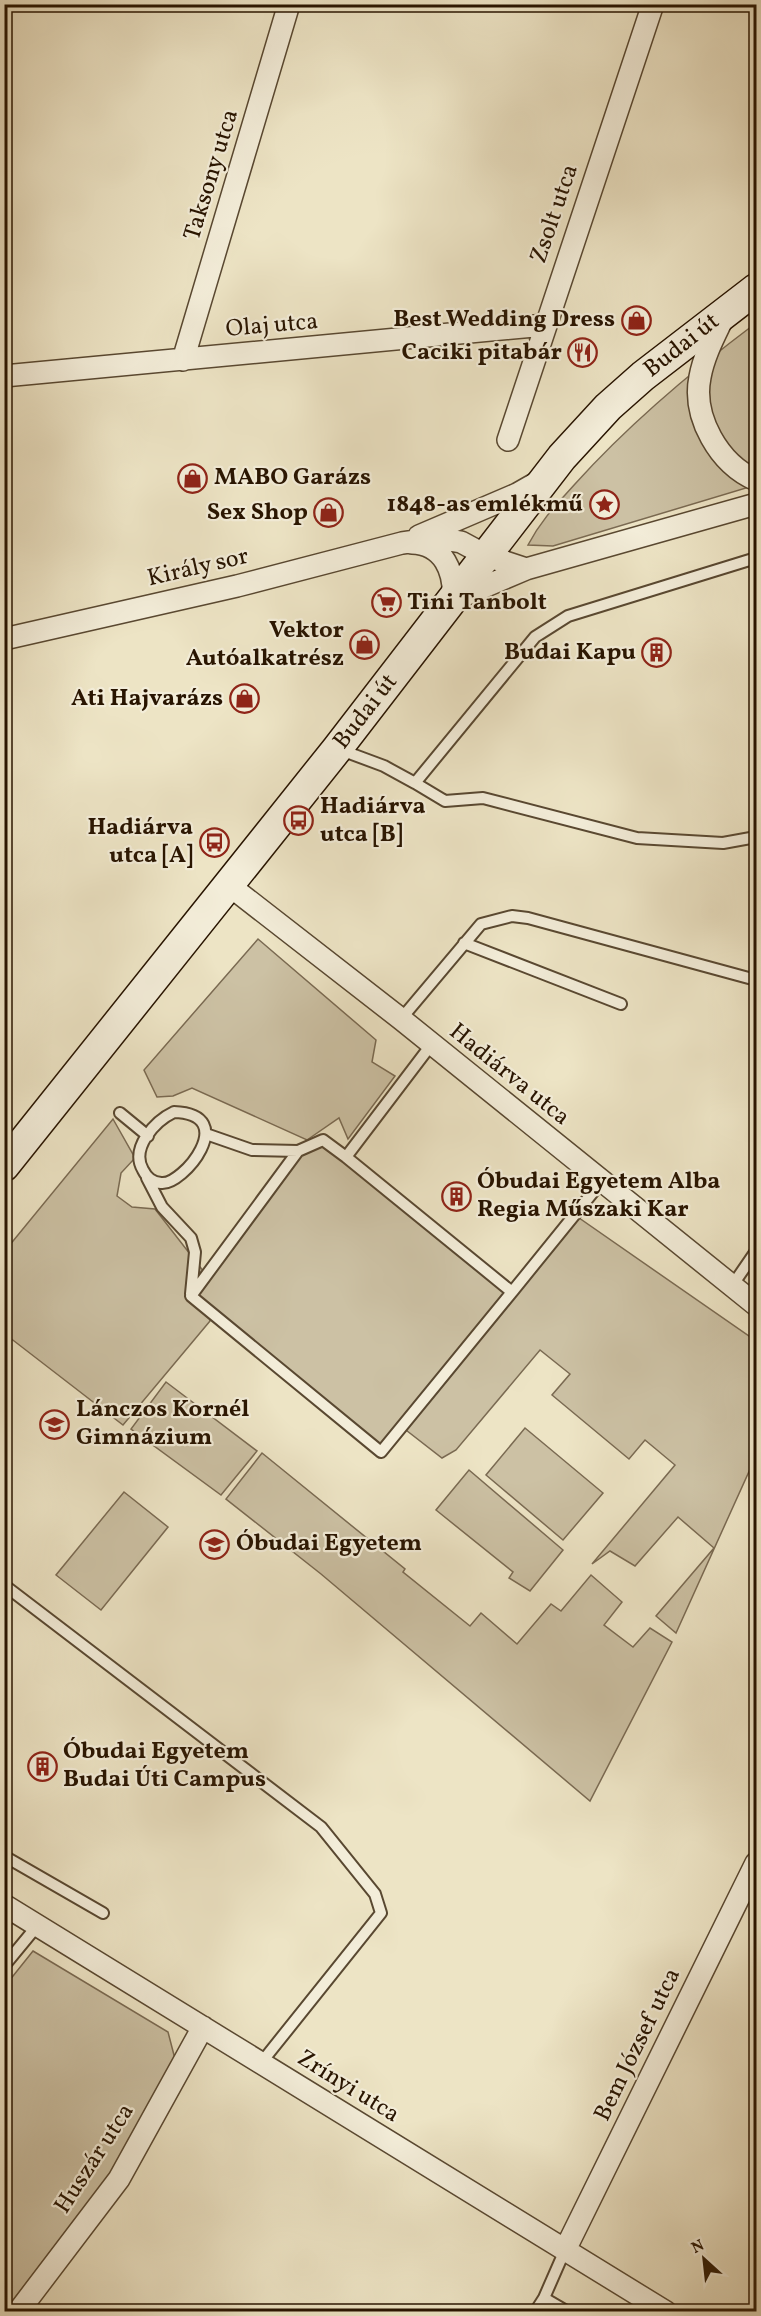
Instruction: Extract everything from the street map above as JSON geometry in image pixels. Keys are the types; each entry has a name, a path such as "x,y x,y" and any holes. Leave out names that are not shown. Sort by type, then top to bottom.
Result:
{"main road":[{"name":"Budai út","path":"11,1154 230,886 487,556 544,478 608,407 643,376 756,289"}],"street":[{"name":"Taksony utca","path":"183,360 289,4"},
{"name":"Zsolt utca","path":"508,440 653,4"},
{"path":"726,311 707,353 700,377 700,402 715,445 736,468 756,480"},
{"name":"Olaj utca","path":"4,376 545,325"},
{"name":"Király sor","path":"402,543 507,499 544,478"},
{"path":"453,600 526,569 756,504"},
{"name":"Király sor","path":"4,639 237,586 402,543 437,538 468,544 487,556 526,569"},
{"name":"Király sor","path":"402,543 429,546 444,558 453,579 453,600"},
{"name":"Hadiárva utca","path":"230,886 400,1019 756,1305"},
{"name":"Bem József utca","path":"565,2250 756,1863"},
{"name":"Zrínyi utca","path":"4,1905 666,2312"},
{"name":"Huszár utca","path":"18,2312 119,2179 203,2027"}],"lane":[{"path":"415,783 535,638 551,625 568,616 756,558"},
{"path":"337,749 384,765 445,801 483,798 637,838 723,843 756,837"},
{"path":"400,1019 481,924 512,916 528,918 756,980"},
{"path":"464,943 621,1004"},
{"path":"346,1157 431,1045"},
{"path":"174,1112 192,1114 200,1119 206,1134 205,1144 172,1181 163,1184 152,1182 140,1166 141,1145 165,1116 174,1112"},
{"path":"120,1113 148,1136"},
{"path":"206,1134 252,1150 298,1151 323,1140 512,1292"},
{"path":"191,1296 298,1151"},
{"path":"146,1175 162,1207 191,1238 195,1252 191,1296"},
{"path":"191,1296 381,1452 602,1181"},
{"path":"732,1286 756,1251"},
{"path":"4,1585 321,1827 375,1894 381,1913 261,2063"},
{"path":"4,1856 103,1913"},
{"path":"4,1966 37,1926"},
{"path":"535,2312 544,2298 565,2250"},
{"path":"544,2298 568,2312"}],"shaded area":[{"path":"756,323 756,485 553,546 528,545 556,505 617,440 685,379"},
{"path":"258,939 376,1040 372,1062 395,1076 348,1139 339,1118 307,1140 192,1088 173,1096 157,1097 144,1070"},
{"path":"113,1119 135,1158 121,1173 117,1196 132,1207 155,1209 204,1272 298,1151 323,1140 512,1291 569,1211 756,1341 756,1456 676,1633 656,1616 714,1548 678,1517 635,1566 610,1551 592,1564 675,1465 645,1440 629,1459 552,1395 570,1374 540,1350 456,1450 442,1458 402,1427 381,1452 208,1311 210,1321 123,1425 5,1334 4,1252"},
{"path":"166,1382 257,1451 221,1495 131,1429"},
{"path":"525,1428 603,1493 563,1540 486,1475"},
{"path":"262,1453 405,1569 403,1572 470,1626 481,1613 517,1644 551,1604 561,1611 591,1575 622,1602 604,1625 633,1647 650,1628 672,1642 590,1801 321,1574 226,1499"},
{"path":"469,1470 563,1550 530,1591 509,1578 513,1572 436,1510"},
{"path":"124,1492 168,1527 101,1610 56,1575"},
{"path":"33,1951 168,2032 175,2059 110,2174 5,2311 5,1986"}],"place":[{"name":"Best Wedding Dress","path":"636,320"},
{"name":"Caciki pitabár","path":"583,353"},
{"name":"MABO Garázs","path":"193,478"},
{"name":"1848-as emlékmű","path":"604,505"},
{"name":"Sex Shop","path":"329,513"},
{"name":"Tini Tanbolt","path":"386,603"},
{"name":"Vektor Autóalkatrész","path":"365,645"},
{"name":"Budai Kapu","path":"657,653"},
{"name":"Ati Hajvarázs","path":"244,699"},
{"name":"Hadiárva utca [B]","path":"299,821"},
{"name":"Hadiárva utca [A]","path":"214,842"},
{"name":"Óbudai Egyetem Alba Regia Műszaki Kar","path":"456,1196"},
{"name":"Lánczos Kornél Gimnázium","path":"55,1424"},
{"name":"Óbudai Egyetem","path":"215,1544"},
{"name":"Óbudai Egyetem Budai Úti Campus","path":"42,1766"}]}
